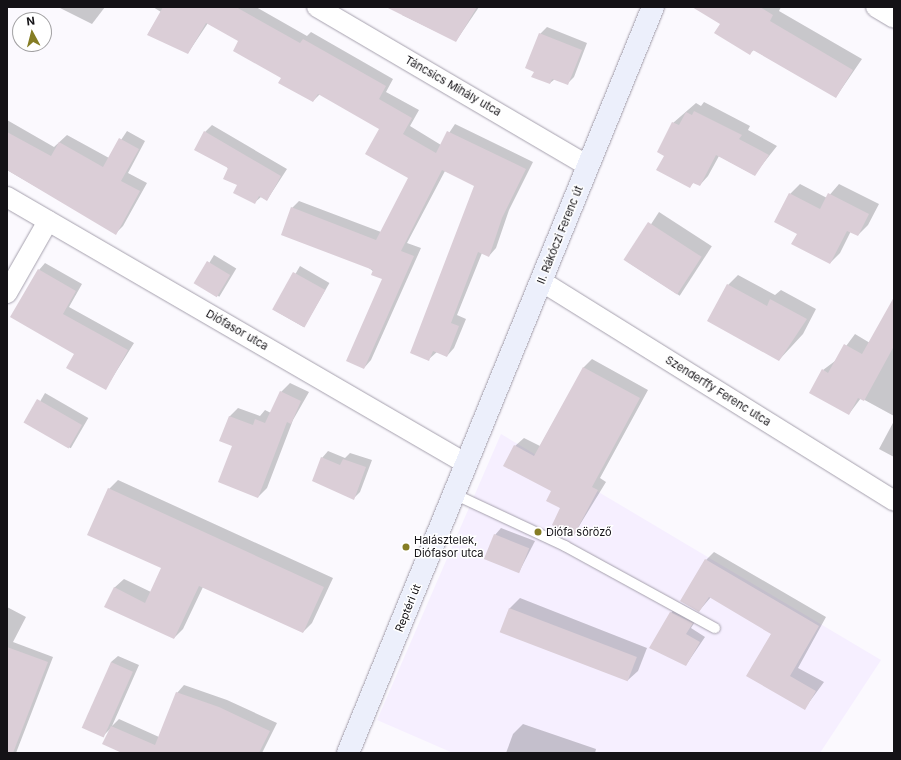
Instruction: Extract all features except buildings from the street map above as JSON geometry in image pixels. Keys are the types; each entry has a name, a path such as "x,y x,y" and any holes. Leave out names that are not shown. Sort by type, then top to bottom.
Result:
{"main road":[{"name":"II. Rákóczi Ferenc út","path":"467,464 653,7"},
{"name":"Reptéri út","path":"348,753 467,464"}],"street":[{"name":"Táncsics Mihály utca","path":"317,7 588,166"},
{"path":"876,7 894,18"},
{"name":"Diófasor utca","path":"7,197 467,464"},
{"path":"7,293 48,221"},
{"name":"Szenderffy Ferenc utca","path":"541,281 894,501"}],"lane":[{"path":"454,494 565,546 715,628"}],"shaded area":[{"path":"501,434 881,660 820,753 453,753 377,720"}],"place":[{"name":"Diófa söröző","path":"538,532"},
{"name":"Halásztelek, Diófasor utca","path":"406,547"}]}
